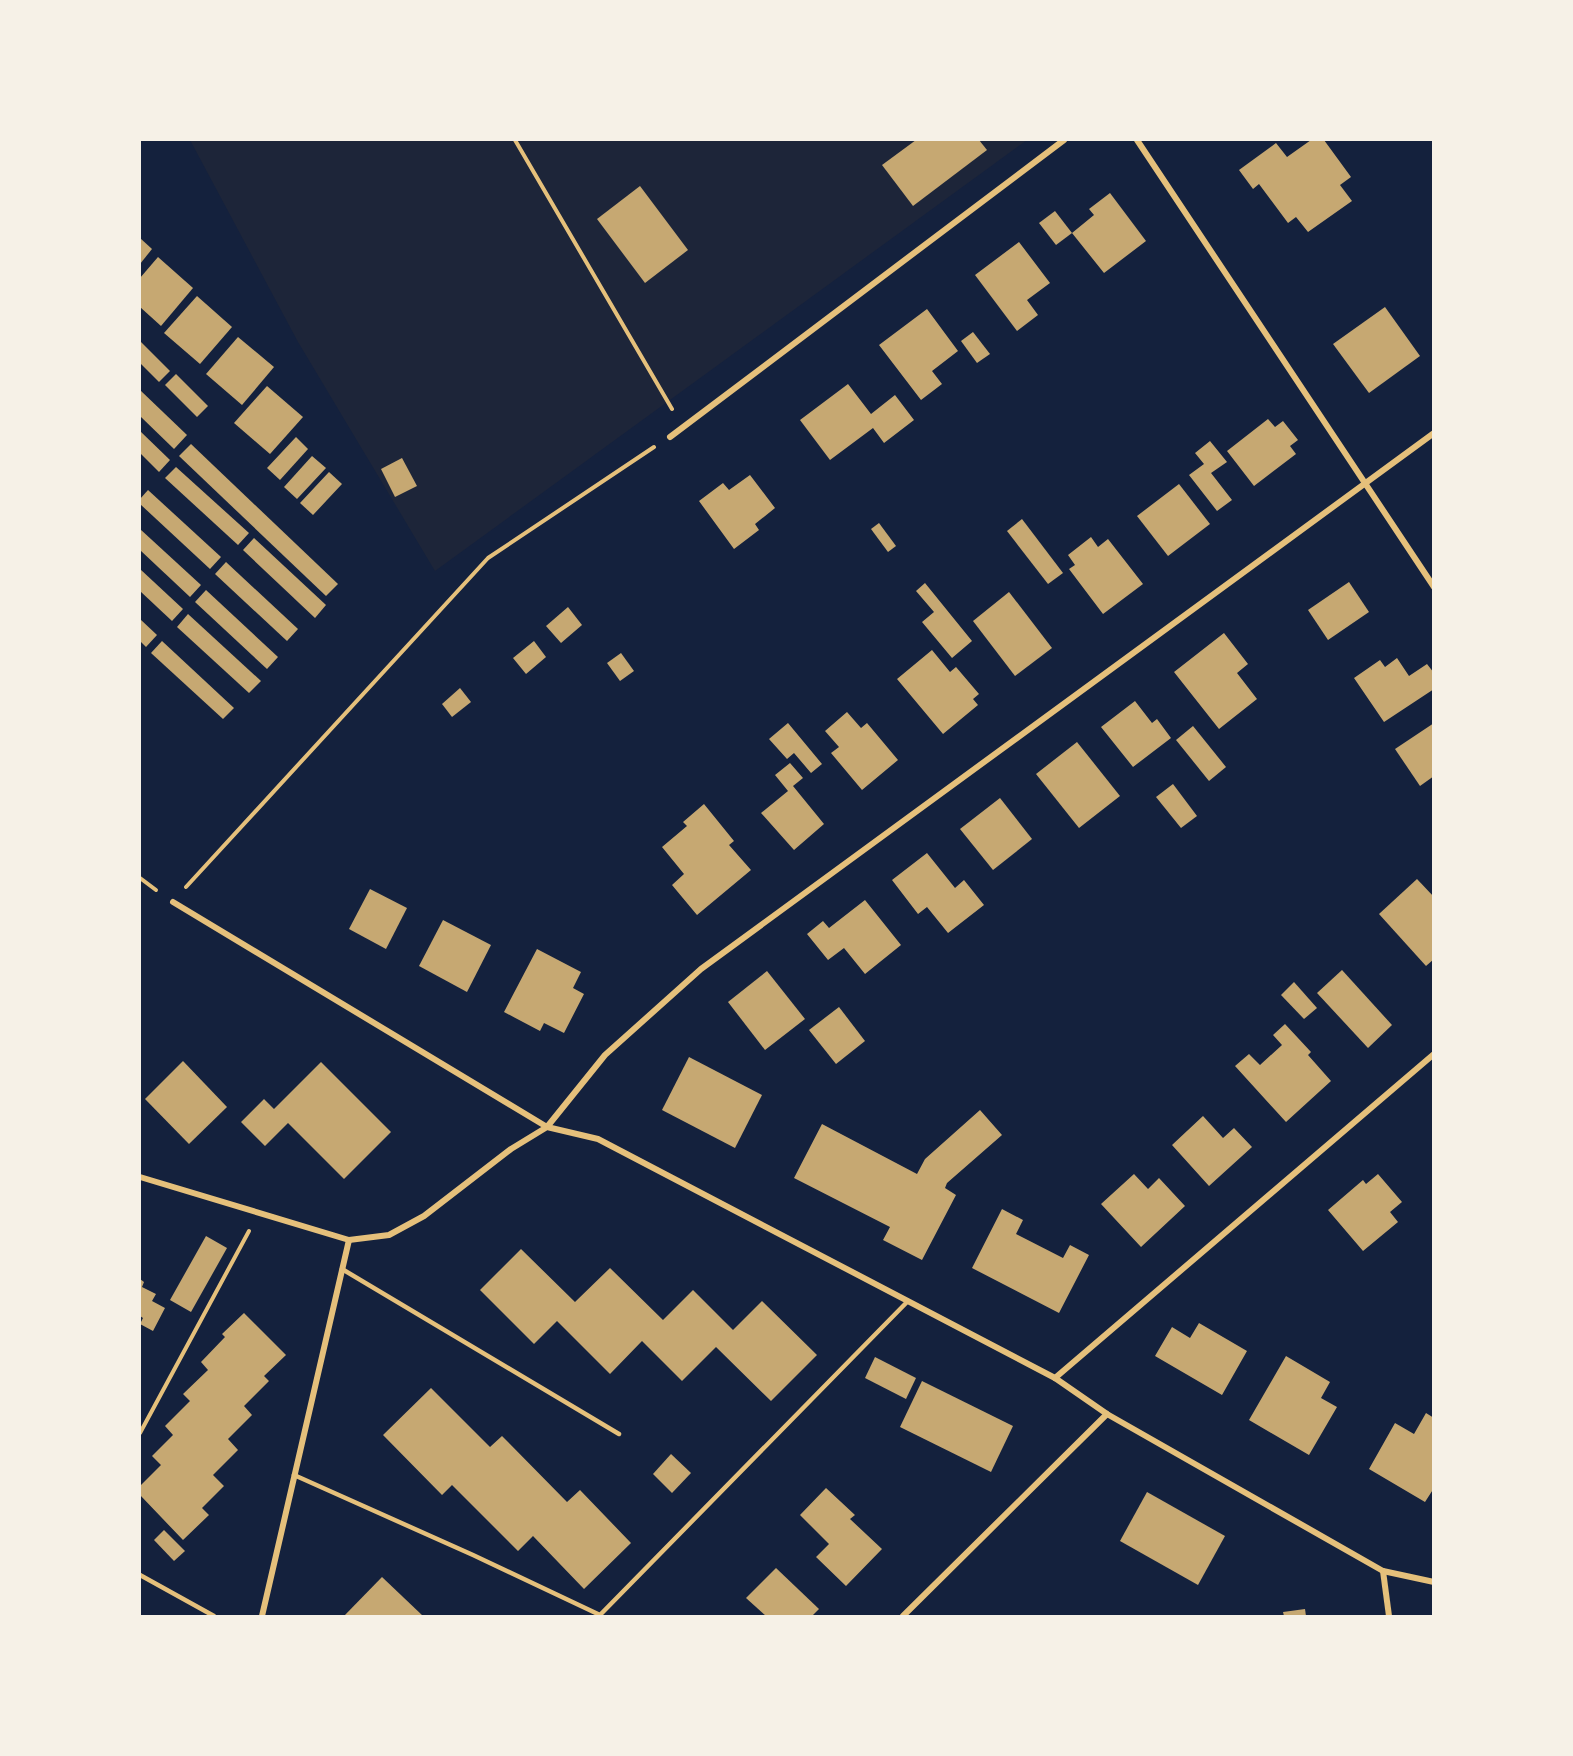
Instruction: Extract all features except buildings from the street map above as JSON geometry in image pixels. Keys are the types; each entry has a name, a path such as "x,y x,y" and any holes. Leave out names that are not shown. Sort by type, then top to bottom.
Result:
{"street":[{"path":"670,437 1064,140"},
{"path":"1137,140 1434,587"},
{"path":"140,1177 349,1240 389,1235 424,1216 511,1149 547,1127 605,1054 701,969 1434,433"},
{"path":"173,902 547,1127 598,1139 1055,1378 1107,1414 1383,1571 1434,1582"},
{"path":"1055,1378 1434,1054"},
{"path":"262,1617 349,1240"},
{"path":"903,1617 1107,1414"},
{"path":"1383,1571 1389,1617"}],"lane":[{"path":"342,1269 619,1434"},
{"path":"294,1475 600,1615 908,1301"},
{"path":"140,1575 214,1617"}],"path":[{"path":"515,140 683,428"},
{"path":"173,902 488,558 670,437"},
{"path":"140,1433 259,1213"}],"shaded area":[{"path":"190,140 1027,140 435,571 298,342"}]}
